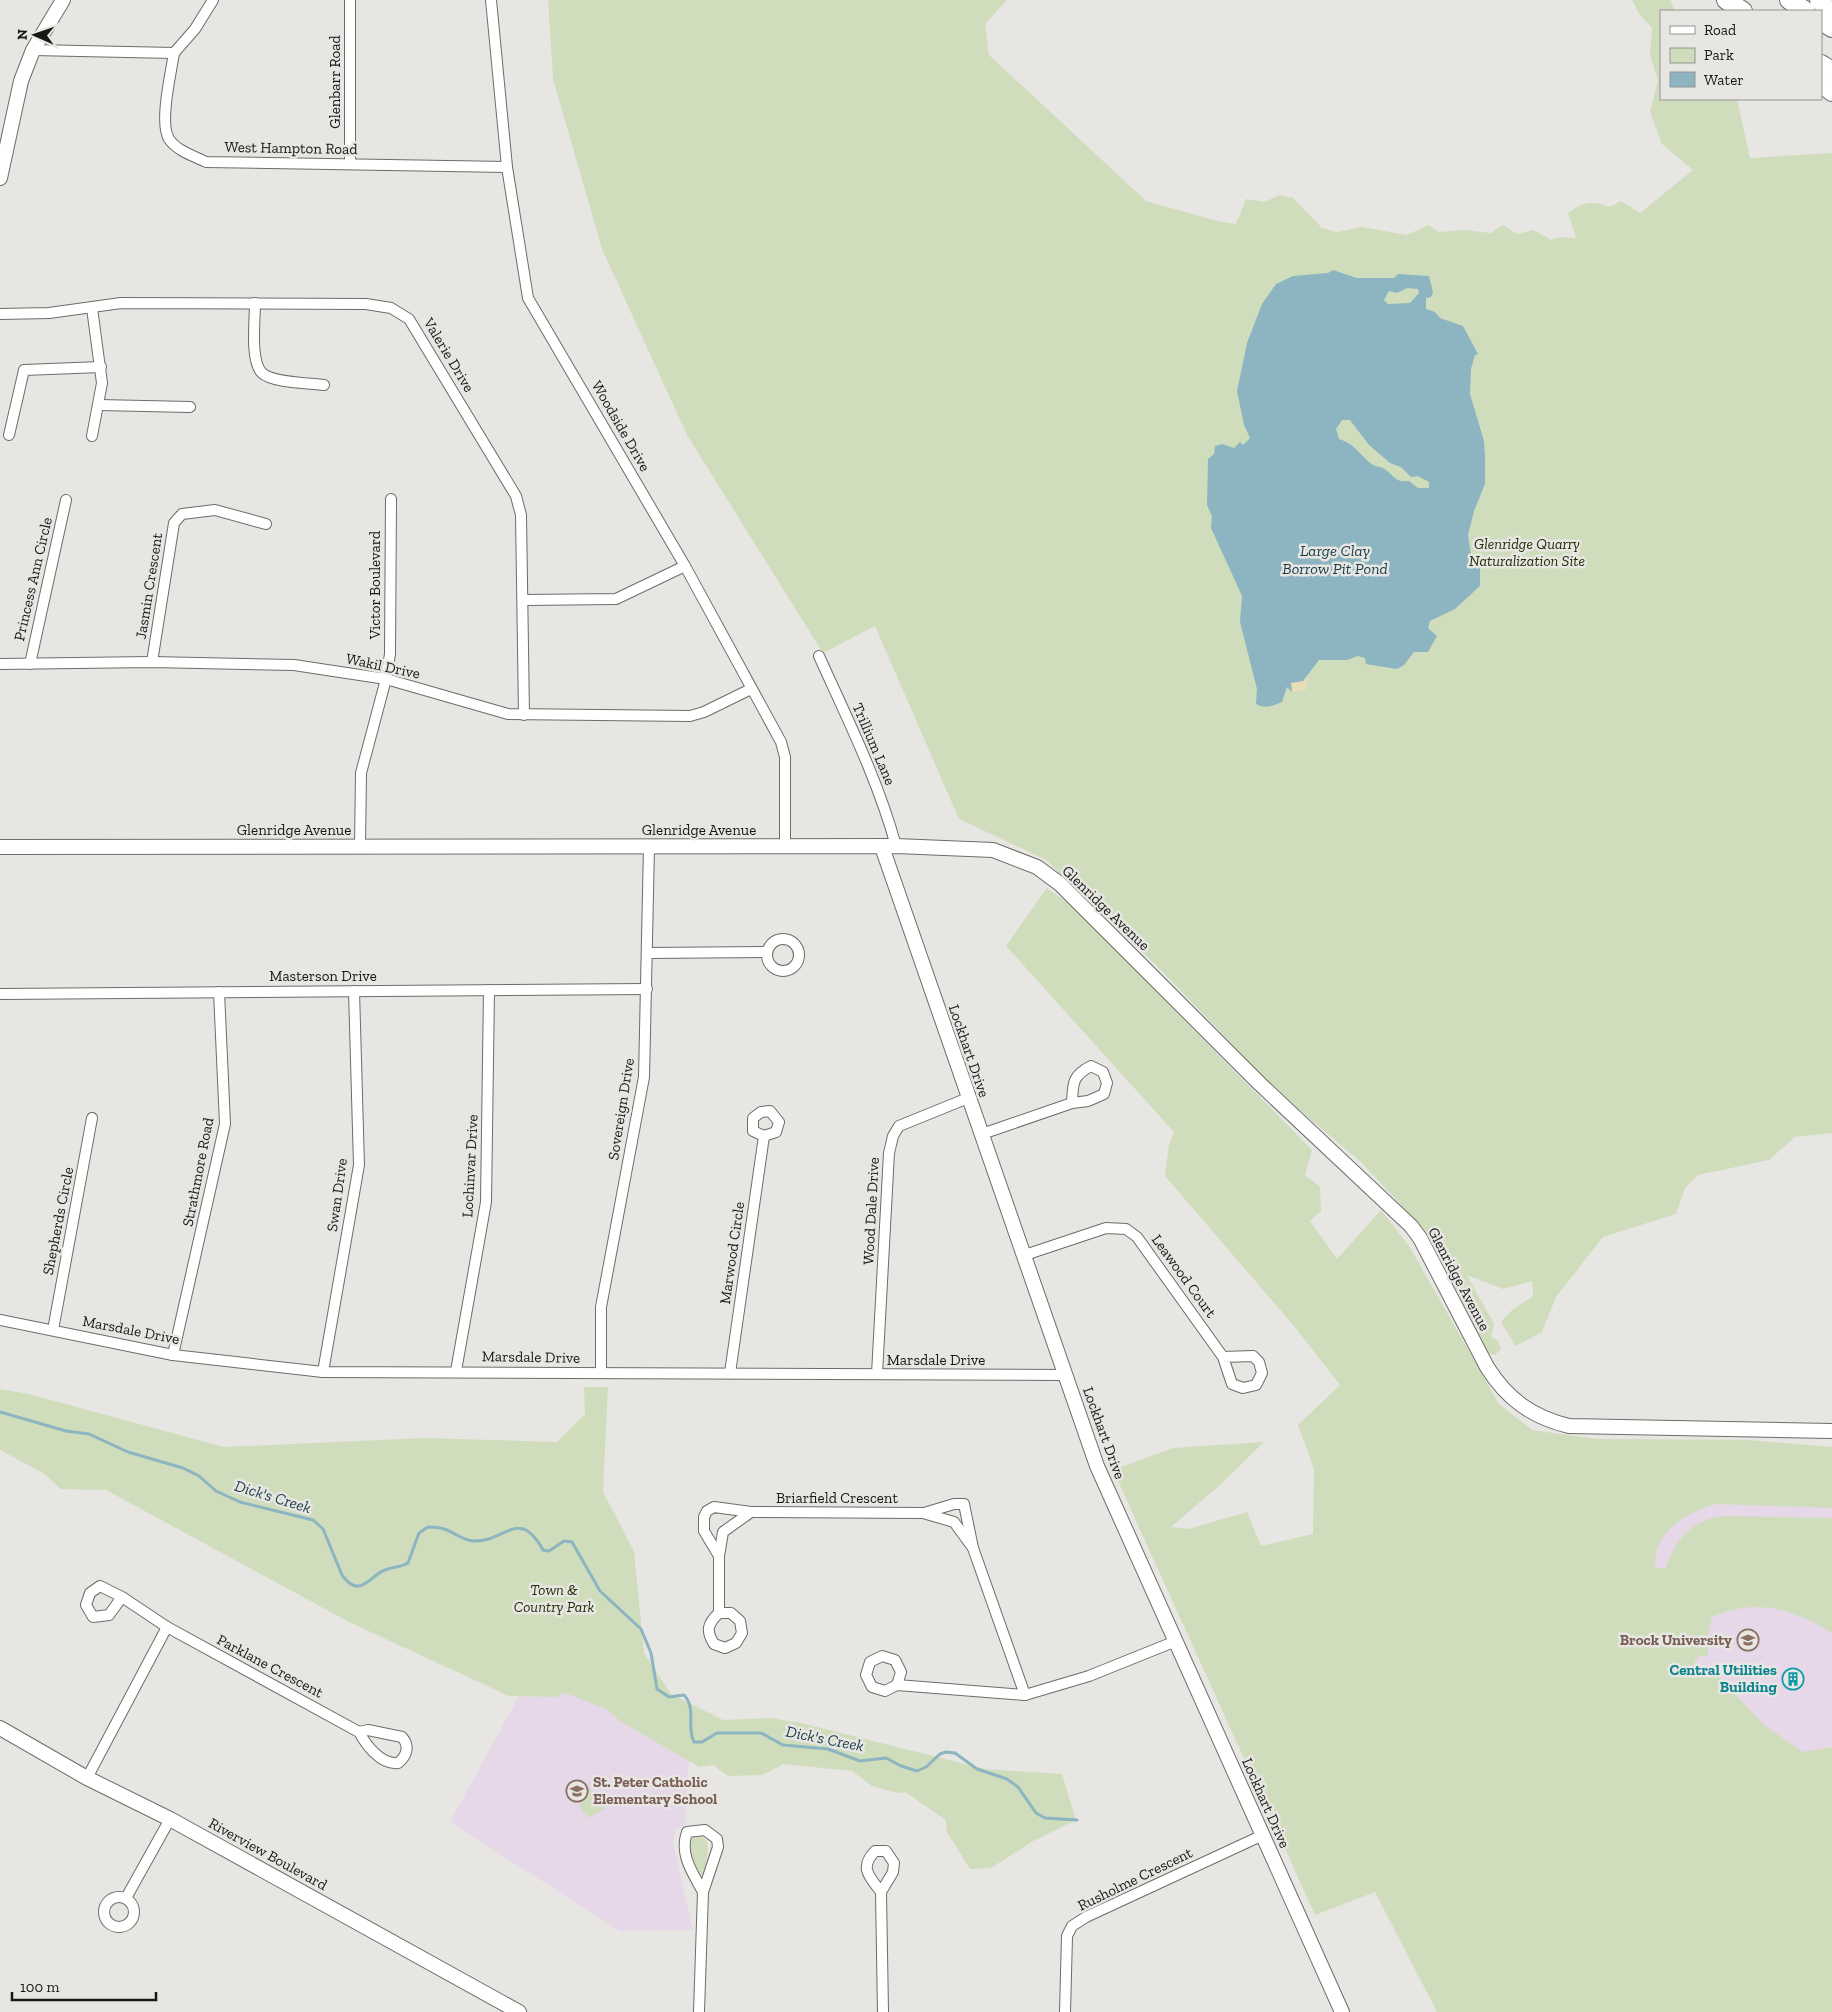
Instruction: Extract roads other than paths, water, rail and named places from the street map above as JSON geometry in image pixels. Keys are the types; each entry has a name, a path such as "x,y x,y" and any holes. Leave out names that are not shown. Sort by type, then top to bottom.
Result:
{"highway":[{"path":"1722,0 1734,10"},
{"path":"1726,0 1741,10"},
{"path":"1789,0 1804,10"},
{"path":"1819,0 1832,14"},
{"path":"1822,84 1832,92"}],"main road":[{"path":"0,178 5,132 21,81 33,50 63,0"},
{"name":"Glenridge Avenue","path":"0,847 889,846 993,850 1037,867 1060,884 1260,1084 1411,1226 1420,1238 1498,1386 1516,1404 1535,1415 1569,1426 1832,1431"},
{"name":"Lockhart Drive","path":"889,846 968,1098 1025,1255 1097,1466 1342,2012"},
{"name":"Riverview Boulevard","path":"0,1728 87,1778 170,1819 519,2012"}],"street":[{"path":"33,50 174,53 195,28 213,0"},
{"name":"Glenbarr Road","path":"350,0 350,164"},
{"name":"Woodside Drive","path":"491,0 507,167 528,298 685,566 781,742 785,757 786,846"},
{"name":"West Hampton Road","path":"174,53 165,124 168,138 176,148 206,162 507,167"},
{"name":"Valerie Drive","path":"0,314 49,313 92,308 121,302 366,304 391,308 409,320 516,496 522,515 524,715"},
{"path":"255,304 255,360 263,373 281,380 324,385"},
{"path":"92,308 102,367 99,405 92,436"},
{"path":"9,435 24,370 102,367"},
{"path":"99,405 190,407"},
{"name":"Victor Boulevard","path":"360,846 361,773 386,679 390,654 390,499"},
{"name":"Princess Ann Circle","path":"30,664 66,500"},
{"name":"Jasmin Crescent","path":"152,662 174,523 182,514 215,510 266,524"},
{"path":"524,600 616,599 685,566"},
{"name":"Trillium Lane","path":"819,656 859,744 888,818 889,846"},
{"name":"Wakil Drive","path":"0,664 152,662 294,665 386,679 508,714 524,715 690,716 704,712 751,689"},
{"name":"Sovereign Drive","path":"601,1373 601,1307 644,1077 649,847"},
{"path":"648,953 766,952"},
{"name":"Masterson Drive","path":"0,994 647,989"},
{"name":"Lochinvar Drive","path":"456,1371 486,1202 489,990"},
{"name":"Swan Drive","path":"323,1372 359,1165 354,991"},
{"name":"Strathmore Road","path":"173,1355 225,1124 219,992"},
{"name":"Wood Dale Drive","path":"876,1374 889,1153 893,1136 899,1126 968,1098"},
{"path":"982,1134 1072,1103"},
{"name":"Shepherds Circle","path":"53,1330 92,1118"},
{"name":"Marwood Circle","path":"730,1373 764,1136"},
{"name":"Leawood Court","path":"1025,1255 1106,1228 1126,1229 1137,1237 1223,1356"},
{"name":"Marsdale Drive","path":"0,1320 173,1355 323,1372 456,1371 1066,1375"},
{"name":"Briarfield Crescent","path":"923,1513 954,1504 964,1504 973,1548 1025,1695"},
{"name":"Briarfield Crescent","path":"719,1556 704,1531 704,1517 707,1511 714,1507 751,1512 923,1513 954,1522 973,1548"},
{"path":"719,1613 719,1556 723,1532 751,1512"},
{"name":"Parklane Crescent","path":"122,1597 167,1627 359,1732 364,1741 386,1762 398,1763 405,1756 407,1746 402,1737 368,1730 359,1732"},
{"path":"87,1778 167,1627"},
{"path":"897,1685 1025,1695 1089,1676 1176,1641"},
{"path":"126,1898 170,1819"},
{"path":"699,2012 703,1892 718,1847 717,1839 705,1830 687,1832 684,1840 685,1858 703,1892"},
{"name":"Rusholme Crescent","path":"1065,2012 1066,1936 1072,1926 1086,1917 1262,1835"},
{"path":"881,1892 883,2012"}],"water":[{"name":"Large Clay Borrow Pit Pond","path":"1333,270 1357,278 1394,278 1398,274 1429,276 1433,292 1431,297 1426,298 1426,309 1435,312 1440,318 1463,326 1478,354 1475,355 1471,369 1470,394 1484,441 1485,484 1474,511 1468,535 1472,562 1480,568 1480,586 1455,609 1430,621 1428,628 1437,636 1428,652 1414,652 1404,665 1397,669 1366,664 1365,658 1358,656 1347,660 1319,660 1303,681 1291,683 1292,692 1287,687 1282,702 1266,707 1256,704 1257,689 1240,622 1242,596 1211,528 1212,516 1207,505 1208,459 1214,454 1215,446 1222,444 1234,448 1240,442 1243,445 1250,438 1244,425 1237,391 1247,343 1262,304 1276,284 1293,276 1328,273","holes":["1407,288 1418,289 1419,293 1410,303 1388,304 1384,300 1389,291 1397,293","1342,420 1350,420 1369,445 1390,463 1401,467 1411,477 1418,476 1429,482 1429,488 1418,488 1409,481 1396,479 1384,469 1371,464 1352,445 1339,439 1336,429"]}],"waterway":[{"name":"Dick's Creek","path":"0,1412 66,1431 89,1434 128,1452 183,1468 199,1476 216,1491 240,1502 313,1520 323,1529 342,1575 354,1586 364,1584 385,1570 408,1563 419,1533 428,1527 442,1528 473,1541 484,1540 519,1528 526,1530 534,1537 543,1550 549,1551 564,1541 572,1542 600,1591 641,1629 651,1653 657,1689 669,1697 684,1695 688,1700 694,1742 702,1742 717,1733 761,1733 783,1745 828,1749 860,1761 886,1758 901,1766 917,1771 926,1767 940,1754 946,1752 955,1753 977,1769 1007,1779 1018,1787 1036,1813 1045,1818 1077,1820"}],"place":[{"name":"Brock University","path":"1748,1640"},
{"name":"Central Utilities Building","path":"1793,1679"},
{"name":"St. Peter Catholic Elementary School","path":"577,1791"}],"park label":[{"name":"Glenridge Quarry Naturalization Site","path":"1527,552"},
{"name":"Town & Country Park","path":"554,1598"}]}
